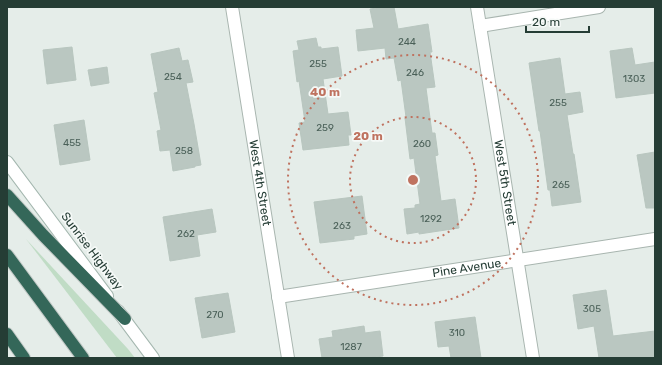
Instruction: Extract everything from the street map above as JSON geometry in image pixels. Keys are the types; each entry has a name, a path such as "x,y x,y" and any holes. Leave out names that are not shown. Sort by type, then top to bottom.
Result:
{"highway":[{"path":"7,195 42,235 125,319"},
{"path":"7,255 83,358"},
{"path":"7,334 24,358"}],"street":[{"name":"West 4th Street","path":"232,7 288,358"},
{"name":"West 5th Street","path":"477,7 533,358"},
{"path":"480,26 599,7"},
{"name":"Sunrise Highway","path":"7,162 153,358"},
{"name":"Pine Avenue","path":"278,297 655,238"}],"green space":[{"path":"26,239 128,349 135,358 117,358"}],"building":[{"path":"394,7 398,29 428,24 435,87 426,88 432,133 435,133 438,155 435,156 441,201 455,199 459,228 419,234 419,232 407,234 404,209 415,208 415,205 420,204 414,158 410,159 401,80 398,81 394,58 386,59 385,48 358,51 356,30 374,28 370,9"},
{"path":"316,38 318,47 321,47 321,49 338,47 342,76 323,79 328,114 348,112 351,135 348,135 349,145 303,150 299,123 305,122 299,81 297,82 293,51 299,50 297,41"},
{"path":"72,47 76,80 47,84 43,50"},
{"path":"179,48 182,61 188,60 193,82 186,83 201,165 173,171 170,150 160,151 157,131 161,130 154,93 158,92 151,54"},
{"path":"632,48 635,65 655,62 655,93 616,98 610,51"},
{"path":"560,58 565,94 580,92 583,112 567,115 581,202 552,206 550,190 548,190 529,63"},
{"path":"107,67 109,83 91,86 88,70"},
{"path":"84,120 90,160 60,165 54,125"},
{"path":"655,152 655,208 646,208 637,155"},
{"path":"362,196 367,234 354,236 354,239 320,243 314,202"},
{"path":"212,209 216,232 197,235 200,256 170,261 163,217"},
{"path":"606,290 613,336 655,331 655,357 599,358 594,326 578,329 573,295"},
{"path":"228,293 235,332 202,338 195,298"},
{"path":"475,317 481,358 451,358 449,346 438,347 435,322"},
{"path":"364,326 365,333 380,331 383,356 368,358 322,358 319,339 333,337 332,331"}]}
